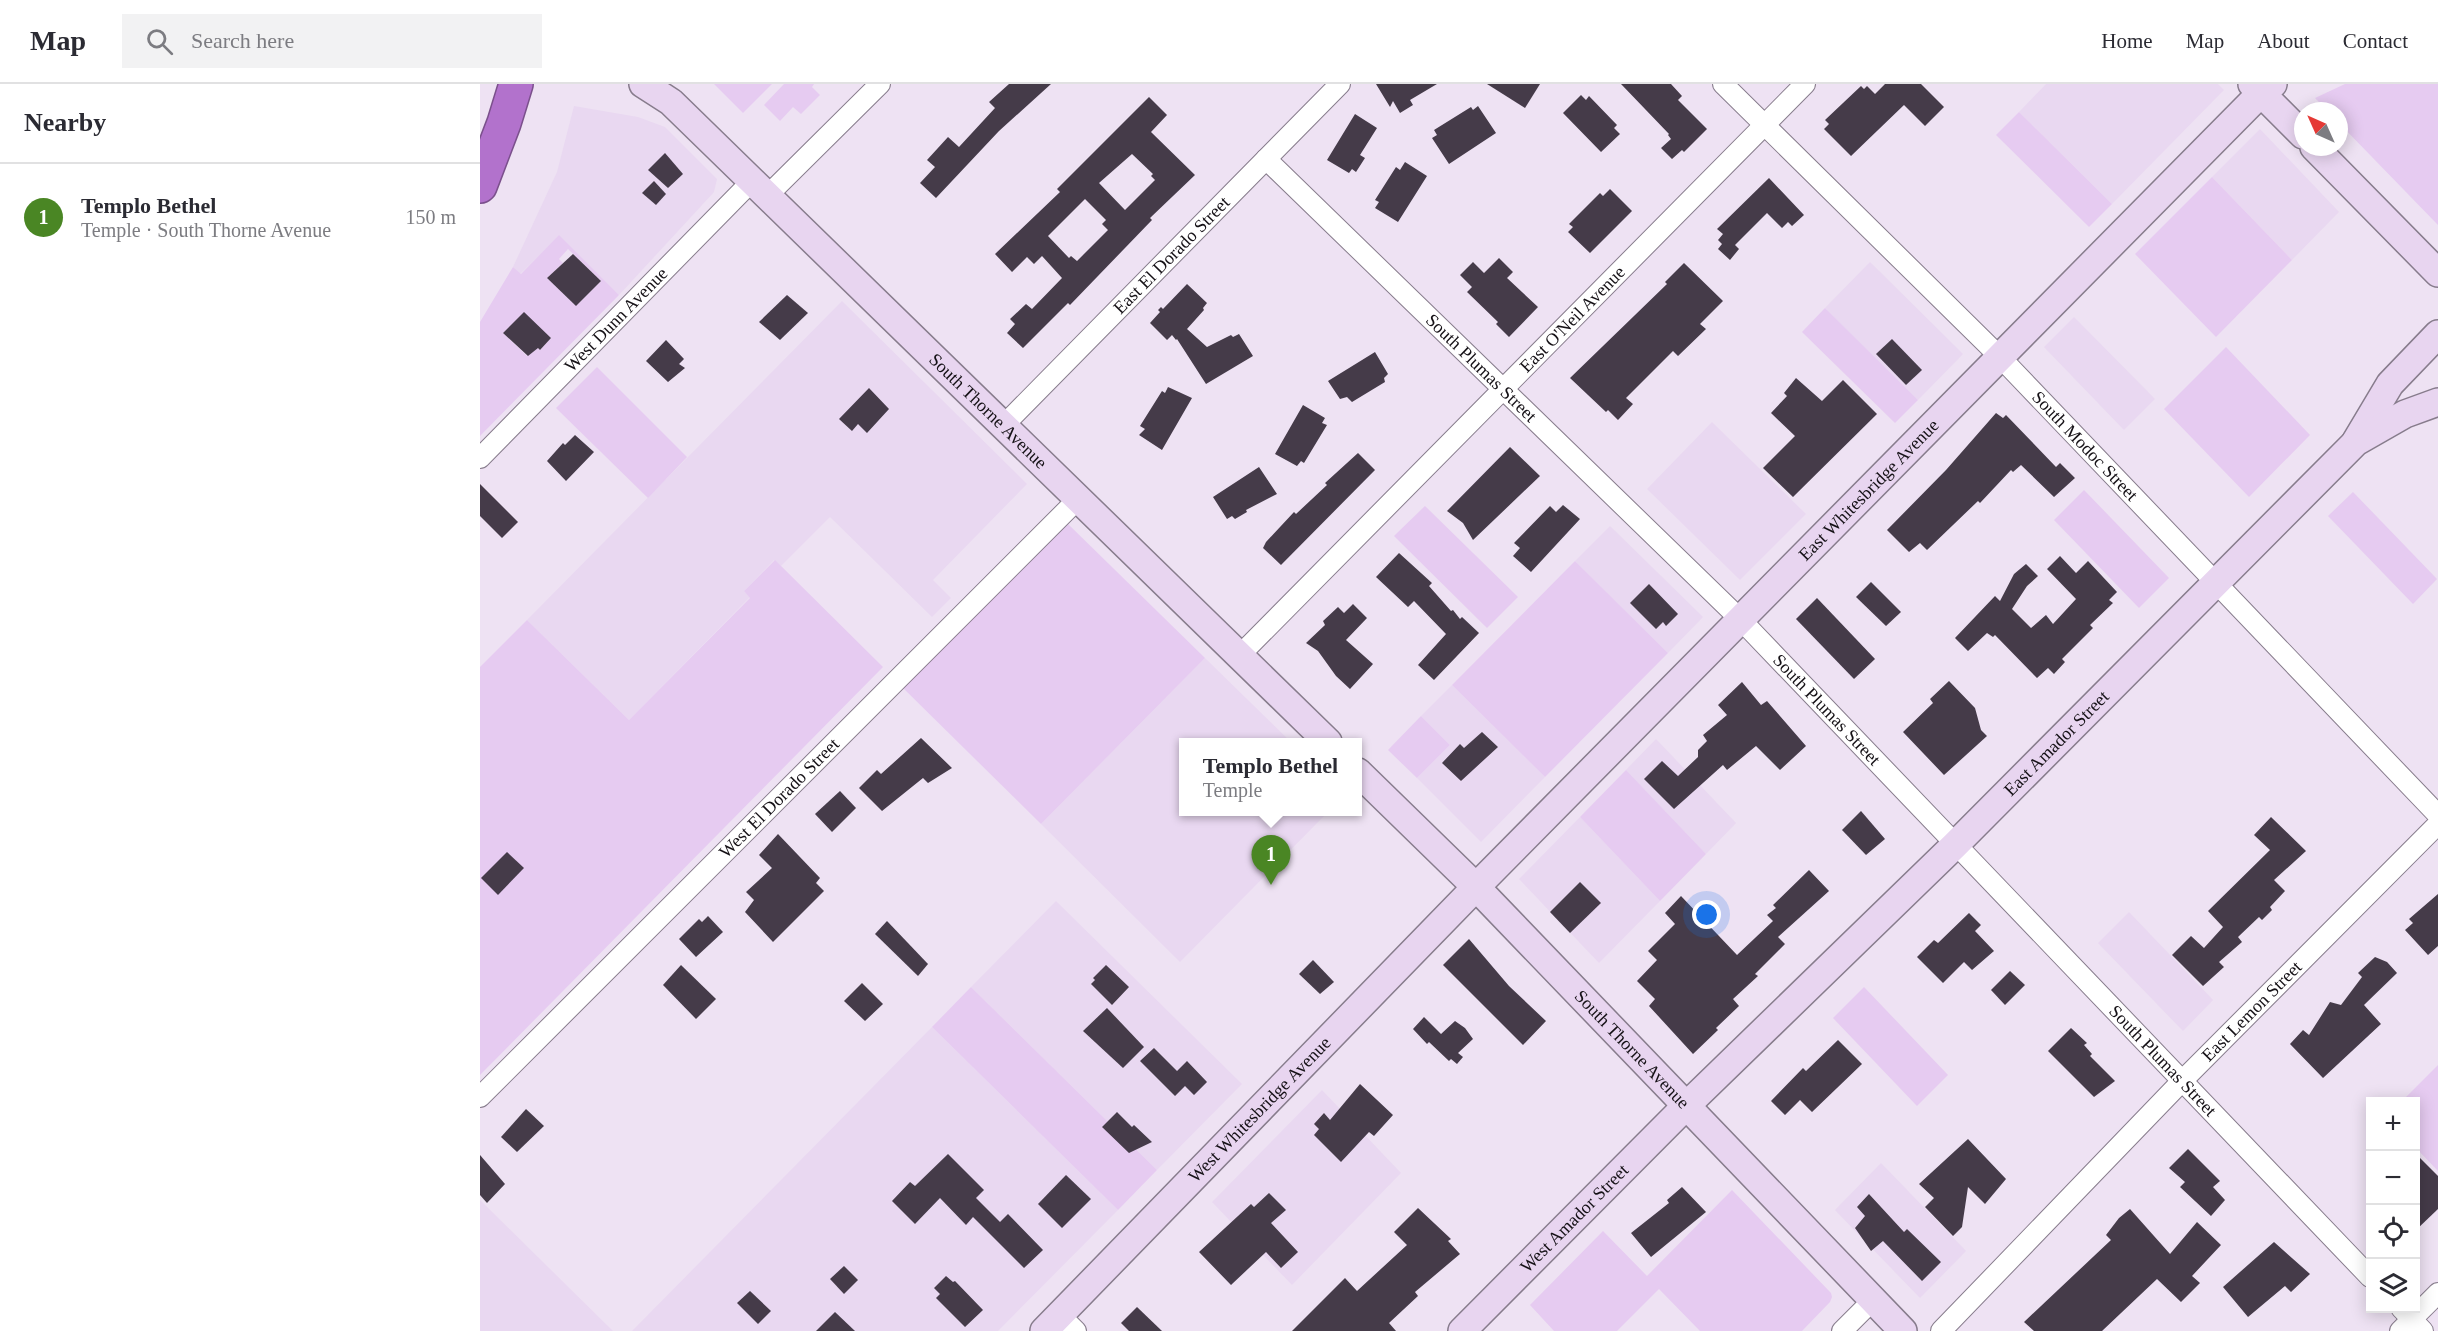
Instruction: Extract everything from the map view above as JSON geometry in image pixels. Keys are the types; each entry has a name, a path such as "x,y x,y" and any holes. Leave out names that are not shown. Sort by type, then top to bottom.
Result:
{"highway":[{"path":"480,186 516,84"}],"main road":[{"name":"South Thorne Avenue","path":"643,84 671,102 1324,738"},
{"path":"2262,87 2294,124"},
{"name":"East Whitesbridge Avenue","path":"1476,887 2001,358 2262,87"},
{"path":"2323,156 2438,273"},
{"path":"2356,442 2390,384 2438,334"},
{"name":"East Amador Street","path":"1686,1106 1955,844 2356,442 2405,414 2438,402"},
{"name":"South Thorne Avenue","path":"1362,776 1476,887 1903,1331"},
{"name":"West Whitesbridge Avenue","path":"1060,1326 1476,887"},
{"name":"West Amador Street","path":"1462,1331 1686,1106"}],"street":[{"name":"West Dunn Avenue","path":"480,458 760,188 880,84"},
{"name":"East El Dorado Street","path":"1003,426 1340,84"},
{"name":"South Modoc Street","path":"1723,84 2001,358 2438,815"},
{"name":"East O'Neil Avenue","path":"1239,657 1805,84"},
{"name":"South Plumas Street","path":"1266,159 1741,620 2366,1273"},
{"name":"West El Dorado Street","path":"480,1097 1078,499"},
{"name":"East Lemon Street","path":"1941,1331 2182,1081 2438,824"},
{"path":"2409,1322 2438,1293"},
{"path":"1842,1331 1873,1300"}],"shaded area":[{"path":"714,84 772,84 743,113"},
{"path":"784,84 814,84 812,87 820,95 801,114 793,107 780,121 764,105"},
{"path":"2046,84 2218,84 2224,90 2112,204 2019,112"},
{"path":"2345,84 2438,84 2438,225 2348,132 2348,102 2319,102 2315,98"},
{"path":"574,106 638,117 665,127 717,179 714,192 619,295 559,236 520,274 513,267 557,172"},
{"path":"2019,112 2112,204 2089,227 1996,135"},
{"path":"2260,129 2339,212 2292,260 2212,177"},
{"path":"2212,177 2292,260 2216,337 2135,254"},
{"path":"559,235 619,295 480,436 480,322 513,267 521,274","holes":["568,249 601,281 578,304 574,304 547,278 563,263 559,259","524,313 551,338 540,350 538,348 527,356 503,333"]},
{"path":"1870,262 1963,354 1918,400 1825,308"},
{"path":"842,301 1027,484 933,580 951,598 932,617 830,517 781,566 774,560 744,591 750,597 629,720 527,620"},
{"path":"1825,308 1918,400 1895,423 1802,332"},
{"path":"2074,317 2155,399 2124,430 2044,347"},
{"path":"2226,347 2310,435 2249,497 2164,409"},
{"path":"597,367 687,457 648,498 556,408"},
{"path":"1712,422 1806,514 1740,580 1647,489"},
{"path":"2084,490 2169,578 2139,608 2054,520"},
{"path":"2353,492 2437,579 2413,604 2328,516"},
{"path":"1425,506 1518,597 1487,628 1394,536"},
{"path":"1066,522 1205,658 1041,824 901,686"},
{"path":"1610,526 1703,617 1668,653 1575,561"},
{"path":"775,560 883,667 480,1075 480,667 527,620 629,720 750,598 744,591"},
{"path":"1575,561 1668,653 1545,777 1452,685"},
{"path":"1205,658 1287,738 1179,738 1179,816 1324,816 1180,962 1041,824"},
{"path":"1452,685 1545,777 1481,842 1417,778 1450,745 1421,716"},
{"path":"1421,716 1450,745 1417,778 1388,750"},
{"path":"1656,739 1736,823 1706,854 1626,770"},
{"path":"1626,770 1706,854 1660,901 1580,817"},
{"path":"1580,817 1660,901 1599,963 1519,879"},
{"path":"1056,901 1242,1084 1157,1170 971,987"},
{"path":"2129,912 2213,1000 2183,1031 2098,943"},
{"path":"971,987 1157,1170 1118,1210 932,1027"},
{"path":"1864,987 1948,1075 1917,1106 1833,1018"},
{"path":"932,1027 1118,1210 998,1331 632,1331"},
{"path":"2438,1065 2438,1171 2420,1152 2420,1097 2406,1097"},
{"path":"1322,1090 1401,1173 1292,1285 1212,1202"},
{"path":"1881,1163 1966,1251 1920,1298 1835,1210"},
{"path":"1732,1190 1831,1293 1830,1302 1802,1331 1700,1331 1659,1289 1617,1331 1554,1331 1530,1305 1603,1231 1647,1276"},
{"path":"480,1200 613,1331 480,1331"}],"building":[{"path":"1009,84 1051,84 999,131 936,198 920,183 935,167 927,160 948,137 959,147 995,108 989,102"},
{"path":"1376,84 1437,84 1410,100 1413,105 1400,113 1393,101 1390,107"},
{"path":"1487,84 1540,84 1525,108"},
{"path":"1621,84 1671,84 1682,96 1678,100 1707,129 1684,152 1682,150 1672,159 1661,148 1671,139 1669,134"},
{"path":"1885,84 1921,84 1944,107 1925,126 1904,105 1851,156 1824,129 1829,124 1825,120 1861,86 1864,89 1867,86 1875,94"},
{"path":"1581,95 1586,100 1589,96 1617,125 1614,128 1620,134 1601,152 1563,113"},
{"path":"1149,97 1167,115 1151,132 1195,175 1150,218 1152,220 1070,305 1068,303 1023,348 1007,333 1015,324 1010,319 1026,304 1032,309 1062,278 1042,256 1034,264 1027,257 1012,272 995,254 1060,192 1057,189","holes":["1132,154 1153,174 1151,176 1155,180 1125,210 1099,183","1085,199 1106,220 1102,224 1108,230 1077,261 1071,256 1069,258 1048,236"]},
{"path":"1478,106 1496,133 1449,164 1432,138 1437,135 1434,130 1471,107 1473,110"},
{"path":"1355,114 1377,128 1360,155 1365,158 1356,172 1352,169 1349,173 1327,160"},
{"path":"665,153 683,174 668,188 648,170"},
{"path":"1405,162 1427,176 1398,222 1375,208 1379,202 1375,200 1396,167 1400,170"},
{"path":"1769,178 1804,215 1792,226 1788,222 1782,228 1767,213 1735,245 1739,249 1730,260 1718,249 1722,244 1718,240 1723,234 1717,229"},
{"path":"654,181 666,194 656,205 642,193"},
{"path":"1610,189 1632,211 1590,253 1568,232 1573,227 1569,224 1600,193 1603,196"},
{"path":"573,254 601,281 576,306 547,278"},
{"path":"1499,258 1513,272 1507,278 1538,307 1509,337 1496,324 1498,322 1467,292 1472,287 1460,275 1473,262 1484,273"},
{"path":"1684,263 1723,301 1700,324 1706,329 1678,356 1673,351 1626,398 1633,404 1618,420 1608,410 1606,412 1570,378 1667,284 1665,282"},
{"path":"1187,284 1207,303 1204,310 1187,329 1207,347 1231,335 1233,337 1239,334 1253,356 1206,384 1177,339 1172,335 1167,340 1150,323 1160,312 1158,310 1161,307 1163,309"},
{"path":"787,295 808,313 780,340 759,322"},
{"path":"524,312 551,338 540,350 538,348 528,356 503,333"},
{"path":"1892,339 1922,370 1906,385 1876,354"},
{"path":"666,340 684,359 679,364 685,368 668,382 646,361"},
{"path":"1375,352 1388,374 1384,378 1385,382 1352,402 1347,397 1340,399 1328,381"},
{"path":"1796,378 1822,401 1843,380 1877,414 1793,497 1763,468 1795,436 1771,413 1787,396 1784,393"},
{"path":"1168,387 1192,398 1162,450 1139,435 1145,429 1140,426 1162,391 1165,393"},
{"path":"869,388 889,409 867,433 858,424 852,431 839,419"},
{"path":"1303,405 1325,418 1322,423 1327,425 1304,463 1301,461 1297,466 1275,454"},
{"path":"1996,413 2003,418 2006,415 2056,467 2060,463 2075,478 2054,497 2021,465 2013,472 2011,470 1980,503 1978,501 1927,550 1920,543 1909,552 1887,530 1946,470"},
{"path":"575,435 594,452 566,481 547,461 563,443 565,445"},
{"path":"1510,447 1540,476 1473,540 1463,523 1447,511"},
{"path":"1358,453 1375,470 1281,565 1263,548 1266,542 1294,512 1296,514"},
{"path":"1259,467 1277,494 1246,510 1247,512 1235,519 1232,516 1227,519 1213,497"},
{"path":"480,484 518,522 502,538 480,516"},
{"path":"1563,505 1580,519 1531,572 1513,556 1520,548 1514,543 1550,506 1556,512"},
{"path":"1399,553 1432,583 1429,586 1451,611 1453,610 1460,619 1462,617 1479,633 1434,680 1418,665 1446,634 1414,601 1408,607 1376,577"},
{"path":"2060,556 2076,573 2088,561 2117,592 2109,600 2113,603 2090,625 2093,628 2062,659 2065,662 2054,674 2048,668 2037,678 1995,635 1993,637 1987,633 1968,651 1955,638 1995,596 2000,601 2014,574 2026,564 2038,576 2027,586 2012,609 2031,628 2046,615 2053,624 2076,599 2047,569"},
{"path":"1871,582 1901,612 1886,626 1856,597"},
{"path":"1649,584 1678,614 1666,626 1663,622 1656,629 1630,603"},
{"path":"1817,598 1875,659 1854,679 1796,619"},
{"path":"1353,604 1367,618 1346,640 1373,664 1350,689 1336,676 1318,651 1306,643 1325,625 1323,621 1338,607 1344,613"},
{"path":"1949,681 1975,708 1981,730 1987,736 1944,775 1903,732 1933,703 1930,699"},
{"path":"1742,682 1761,705 1767,701 1806,746 1780,770 1756,746 1727,770 1723,765 1674,809 1644,779 1662,761 1678,776 1698,757 1698,750 1707,741 1703,735 1727,715 1718,705"},
{"path":"1482,732 1498,747 1461,781 1442,763 1460,744 1464,748"},
{"path":"921,738 952,768 928,783 923,778 882,811 859,788 877,770 881,774"},
{"path":"840,791 856,808 832,832 815,814"},
{"path":"1861,811 1885,839 1866,855 1842,830"},
{"path":"2271,817 2306,851 2274,880 2285,891 2270,907 2272,910 2262,920 2259,917 2238,937 2242,942 2219,962 2224,967 2203,986 2172,955 2191,936 2204,948 2223,927 2208,911 2270,850 2254,835"},
{"path":"778,834 820,878 816,883 824,891 773,942 745,912 754,900 746,892 772,868 759,855"},
{"path":"507,852 524,868 498,895 481,878"},
{"path":"1809,870 1829,891 1778,937 1785,944 1755,974 1758,976 1733,999 1739,1006 1693,1054 1649,1006 1655,999 1637,981 1657,960 1648,951 1675,924 1665,913 1681,896 1737,955 1773,921 1767,915 1776,908 1773,905"},
{"path":"1580,882 1601,903 1570,933 1550,912"},
{"path":"2438,894 2438,946 2428,955 2405,930 2413,923 2409,919"},
{"path":"1969,913 1981,925 1975,931 1994,951 1972,970 1964,962 1943,983 1917,957 1934,940 1938,943"},
{"path":"708,916 723,932 696,957 679,939 699,919 702,922"},
{"path":"887,921 928,964 918,976 875,934"},
{"path":"1469,939 1509,986 1546,1021 1523,1045 1443,965"},
{"path":"2375,957 2387,962 2397,973 2364,1005 2381,1024 2323,1078 2290,1044 2303,1030 2309,1035 2330,1002 2341,1005 2362,977 2358,973"},
{"path":"1313,960 1334,982 1320,994 1299,974"},
{"path":"681,965 716,999 696,1019 663,985"},
{"path":"1106,965 1129,987 1112,1005 1091,984 1095,980 1093,978"},
{"path":"2010,971 2025,985 2005,1005 1991,990"},
{"path":"862,983 883,1004 865,1021 844,1001"},
{"path":"1107,1008 1144,1047 1123,1068 1083,1031"},
{"path":"1424,1017 1441,1034 1455,1021 1465,1028 1473,1039 1458,1053 1463,1057 1457,1064 1451,1059 1449,1061 1429,1042 1427,1044 1413,1029"},
{"path":"2071,1028 2087,1043 2084,1045 2092,1054 2090,1056 2115,1081 2094,1097 2048,1051"},
{"path":"1838,1040 1862,1064 1812,1112 1800,1100 1785,1115 1771,1101 1803,1068 1806,1071"},
{"path":"1154,1048 1177,1071 1187,1061 1207,1082 1194,1095 1185,1086 1175,1096 1140,1061"},
{"path":"1360,1084 1393,1115 1374,1136 1369,1132 1341,1162 1314,1135 1319,1129 1314,1124 1324,1113 1330,1120"},
{"path":"526,1109 544,1126 517,1152 501,1137"},
{"path":"1117,1112 1152,1142 1129,1153 1102,1127"},
{"path":"1968,1139 2006,1179 1985,1204 1968,1187 1962,1227 1953,1236 1925,1207 1934,1198 1919,1184"},
{"path":"2188,1149 2220,1181 2213,1187 2225,1200 2211,1216 2180,1187 2185,1182 2169,1168"},
{"path":"948,1154 984,1190 976,1198 1000,1222 1008,1214 1043,1250 1024,1268 973,1217 966,1225 940,1198 915,1224 892,1201 910,1182 915,1186"},
{"path":"480,1155 505,1184 487,1203 480,1195"},
{"path":"2420,1158 2438,1176 2438,1209 2420,1226"},
{"path":"1066,1175 1091,1199 1062,1228 1038,1204"},
{"path":"1682,1187 1706,1212 1651,1257 1631,1233 1669,1203 1667,1200"},
{"path":"1269,1193 1286,1210 1271,1223 1298,1252 1281,1268 1266,1252 1231,1285 1199,1252 1251,1204 1254,1207"},
{"path":"1869,1194 1904,1232 1907,1229 1941,1262 1922,1281 1883,1241 1871,1251 1855,1228 1865,1216 1857,1207"},
{"path":"1418,1208 1451,1239 1448,1241 1460,1254 1415,1292 1418,1296 1389,1323 1396,1331 1292,1331 1345,1278 1357,1291 1407,1245 1394,1232"},
{"path":"2130,1209 2170,1254 2197,1222 2221,1245 2192,1276 2200,1283 2181,1302 2157,1279 2102,1331 2034,1331 2024,1322 2111,1240 2106,1235 2119,1218"},
{"path":"2274,1242 2310,1274 2291,1292 2285,1286 2248,1317 2223,1287"},
{"path":"844,1266 858,1280 844,1294 830,1279"},
{"path":"946,1276 953,1282 955,1281 983,1310 965,1327 936,1298 940,1294 934,1288"},
{"path":"750,1291 771,1311 758,1324 737,1303"},
{"path":"1137,1307 1162,1331 1129,1331 1121,1323"},
{"path":"835,1312 855,1331 816,1331"}],"place":[{"name":"Templo Bethel","path":"1271,885"}]}
